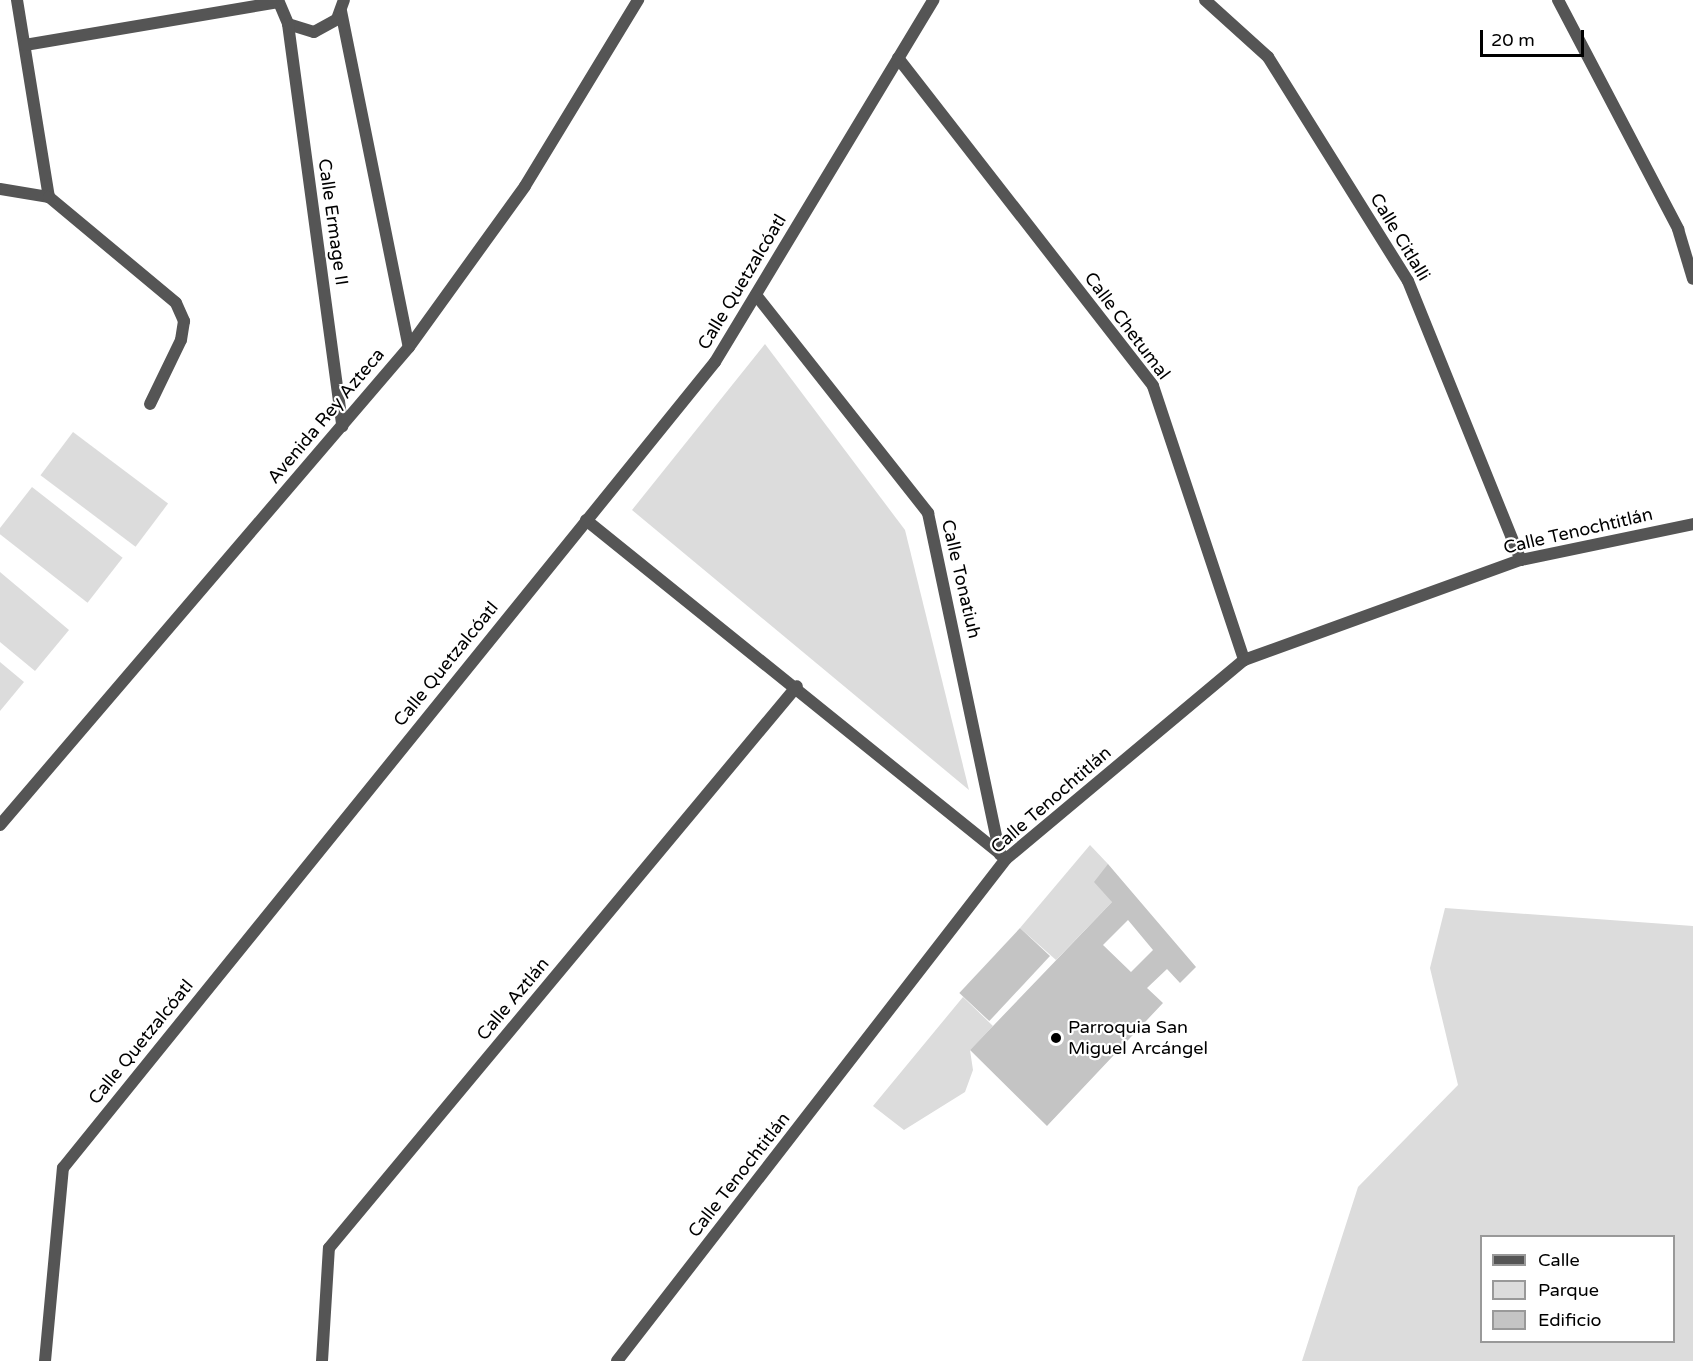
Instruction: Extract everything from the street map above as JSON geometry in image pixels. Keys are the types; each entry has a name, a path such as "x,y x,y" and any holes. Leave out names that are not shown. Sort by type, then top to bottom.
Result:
{"street":[{"path":"17,0 49,197"},
{"name":"Avenida Rey Azteca","path":"0,825 409,347 525,186 638,0"},
{"name":"Calle Quetzalcóatl","path":"45,1361 63,1168 715,362 933,0"},
{"name":"Calle Citlalli","path":"1204,0 1268,57 1408,281 1521,560"},
{"path":"1558,0 1678,229 1693,279"},
{"path":"25,45 278,1"},
{"name":"Calle Ermage II","path":"278,1 288,24 342,426"},
{"path":"343,5 409,347"},
{"path":"288,24 305,32 323,30 343,5"},
{"name":"Calle Chetumal","path":"898,58 1153,386 1244,660"},
{"path":"0,189 49,197 176,303 184,321 181,340 150,404"},
{"name":"Calle Tonatiuh","path":"756,295 928,513 1004,857"},
{"path":"586,520 797,686 1004,857"},
{"name":"Calle Tenochtitlán","path":"617,1361 1004,857 1244,660 1521,560 1693,524"},
{"name":"Calle Aztlán","path":"322,1361 329,1248 797,686"}],"green space":[{"path":"765,344 905,530 969,790 632,510"},
{"path":"73,432 168,504 136,547 41,475"},
{"path":"32,487 123,558 88,603 0,534 0,528"},
{"path":"0,572 69,630 35,671 0,642"},
{"path":"0,662 24,682 0,711"},
{"path":"1090,845 1108,864 1112,902 1056,960 1020,928"},
{"path":"1445,908 1693,926 1693,1361 1302,1361 1358,1187 1458,1085 1430,968"},
{"path":"963,997 993,1026 970,1050 973,1070 965,1092 904,1130 873,1106"}],"building":[{"name":"Parroquia San Miguel Arcángel","path":"1108,864 1196,967 1180,983 1167,969 1147,988 1163,1003 1047,1126 970,1050 1112,902 1094,882","holes":["1128,920 1153,950 1131,972 1103,945"]},
{"path":"1020,928 1050,956 989,1021 959,993"}],"place":[{"name":"Parroquia San Miguel Arcángel","path":"1056,1038"}]}
